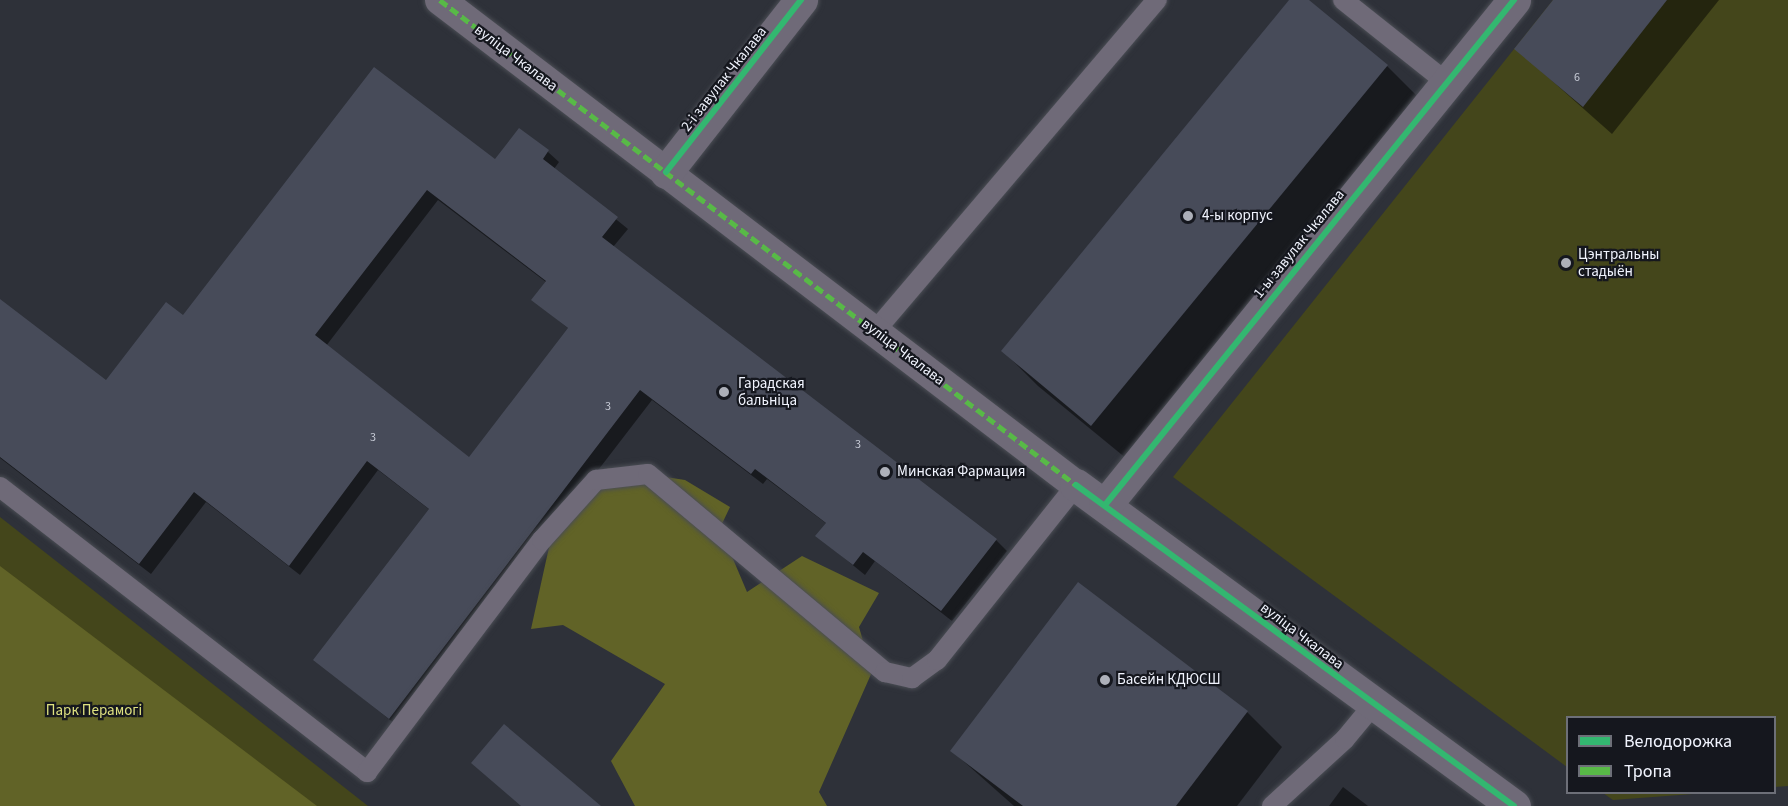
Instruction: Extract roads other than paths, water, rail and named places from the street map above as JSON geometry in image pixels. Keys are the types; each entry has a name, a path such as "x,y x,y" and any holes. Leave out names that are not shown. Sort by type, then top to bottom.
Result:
{"street":[{"name":"вуліца Чкалава","path":"440,0 1076,485 1514,806"},
{"name":"2-і завулак Чкалава","path":"666,172 801,0"},
{"name":"1-ы завулак Чкалава","path":"1105,505 1514,0"}],"lane":[{"path":"875,331 1157,0"},
{"path":"1343,0 1446,82"},
{"path":"0,487 367,772 542,540 596,480 648,474 885,672 912,678 936,660 1076,485"},
{"path":"1272,806 1345,739 1374,704"}],"place":[{"name":"4-ы корпус","path":"1188,216"},
{"name":"Цэнтральны стадыён","path":"1566,263"},
{"name":"Гарадская бальніца","path":"724,392"},
{"name":"Минская Фармация","path":"885,472"},
{"name":"Басейн КДЮСШ","path":"1105,680"}],"park label":[{"name":"Парк Перамогі","path":"94,711"}]}
